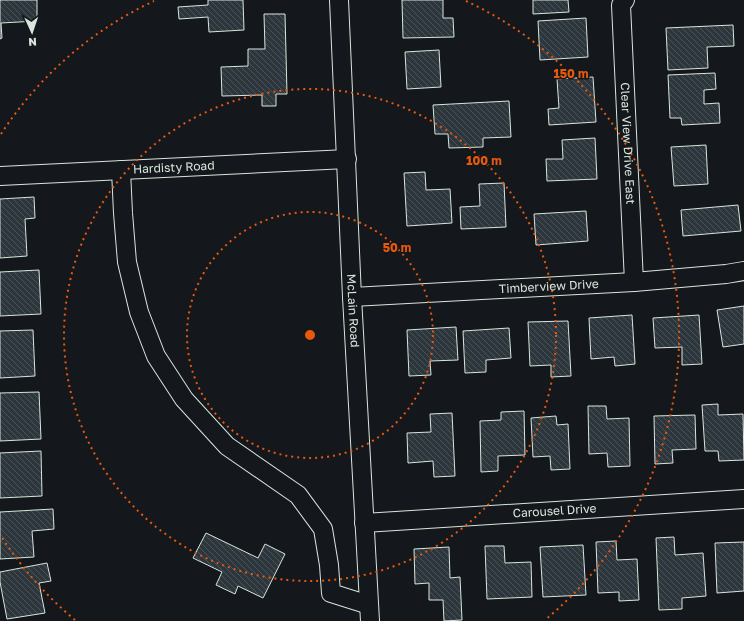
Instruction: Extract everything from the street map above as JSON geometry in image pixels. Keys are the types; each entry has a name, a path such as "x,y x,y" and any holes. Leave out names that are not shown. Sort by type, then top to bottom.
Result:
{"street":[{"name":"McLain Road","path":"339,0 352,297 370,613"},
{"name":"Clear View Drive East","path":"623,2 634,282"},
{"name":"Hardisty Road","path":"0,176 347,159"},
{"path":"121,170 123,213 128,262 139,312 156,356 184,400 227,446 298,495 324,529 331,593 370,613"},
{"name":"Timberview Drive","path":"352,297 634,282 744,271"},
{"name":"Carousel Drive","path":"364,523 744,499"}],"building":[{"path":"0,0 37,0 37,21 1,23 2,38 0,39"},
{"path":"208,0 243,0 244,30 209,32 208,17 179,19 178,7 208,5"},
{"path":"402,0 443,0 443,18 453,18 454,37 403,38"},
{"path":"533,0 568,0 569,12 533,14"},
{"path":"264,14 285,14 287,94 276,94 276,106 262,106 262,95 222,96 221,67 248,66 248,49 265,49"},
{"path":"586,18 588,57 540,60 538,21"},
{"path":"733,25 734,46 707,47 708,68 668,70 666,28"},
{"path":"439,50 441,87 407,89 405,52"},
{"path":"715,73 716,89 704,90 704,104 719,103 720,123 682,125 681,118 670,118 668,75"},
{"path":"593,77 596,122 549,125 548,109 559,108 557,79"},
{"path":"509,101 511,137 483,138 483,147 449,148 448,134 435,134 433,105"},
{"path":"595,138 597,179 547,181 546,159 563,159 562,140"},
{"path":"706,145 708,184 674,186 671,147"},
{"path":"425,172 426,190 450,189 452,223 407,226 404,173"},
{"path":"504,183 506,227 461,229 460,207 480,206 479,184"},
{"path":"34,197 35,218 25,219 27,256 0,258 0,199"},
{"path":"738,205 741,231 683,236 681,210"},
{"path":"586,211 588,241 536,245 534,214"},
{"path":"39,270 41,314 0,316 0,272"},
{"path":"744,306 744,344 723,347 717,310"},
{"path":"632,315 635,364 615,366 614,357 591,359 589,318"},
{"path":"699,315 702,364 682,365 682,347 655,348 653,318"},
{"path":"568,321 571,376 551,377 551,365 530,366 528,322"},
{"path":"456,327 458,360 430,361 431,375 409,376 407,330"},
{"path":"509,328 511,358 486,360 486,372 465,373 463,331"},
{"path":"33,330 35,376 0,378 0,331"},
{"path":"39,392 41,439 0,441 0,393"},
{"path":"718,404 718,415 743,414 744,460 719,461 718,451 705,451 702,405"},
{"path":"588,406 606,406 607,419 629,418 630,466 608,467 607,453 589,454"},
{"path":"524,411 525,455 498,456 498,471 481,472 480,421 501,420 501,412"},
{"path":"452,413 455,476 434,477 433,461 408,463 407,433 431,432 430,414"},
{"path":"695,415 696,449 672,450 673,463 655,464 654,416"},
{"path":"556,416 557,425 568,424 570,469 551,470 550,456 533,457 531,418"},
{"path":"41,451 42,496 0,498 0,453"},
{"path":"53,509 54,529 32,531 34,557 0,559 0,512"},
{"path":"206,533 258,558 265,544 285,554 263,598 238,586 235,594 216,585 222,572 193,558"},
{"path":"674,537 675,555 703,553 706,596 682,598 682,609 659,610 656,538"},
{"path":"616,541 617,560 637,559 639,600 619,601 619,592 598,593 596,542"},
{"path":"744,542 744,591 717,593 715,543"},
{"path":"583,545 586,595 543,597 540,547"},
{"path":"485,546 504,546 505,563 531,562 532,597 487,599"},
{"path":"449,547 450,578 460,577 462,620 444,621 443,600 429,600 429,583 415,584 414,549"},
{"path":"47,563 51,581 39,583 45,613 7,619 0,582 0,572"}]}
